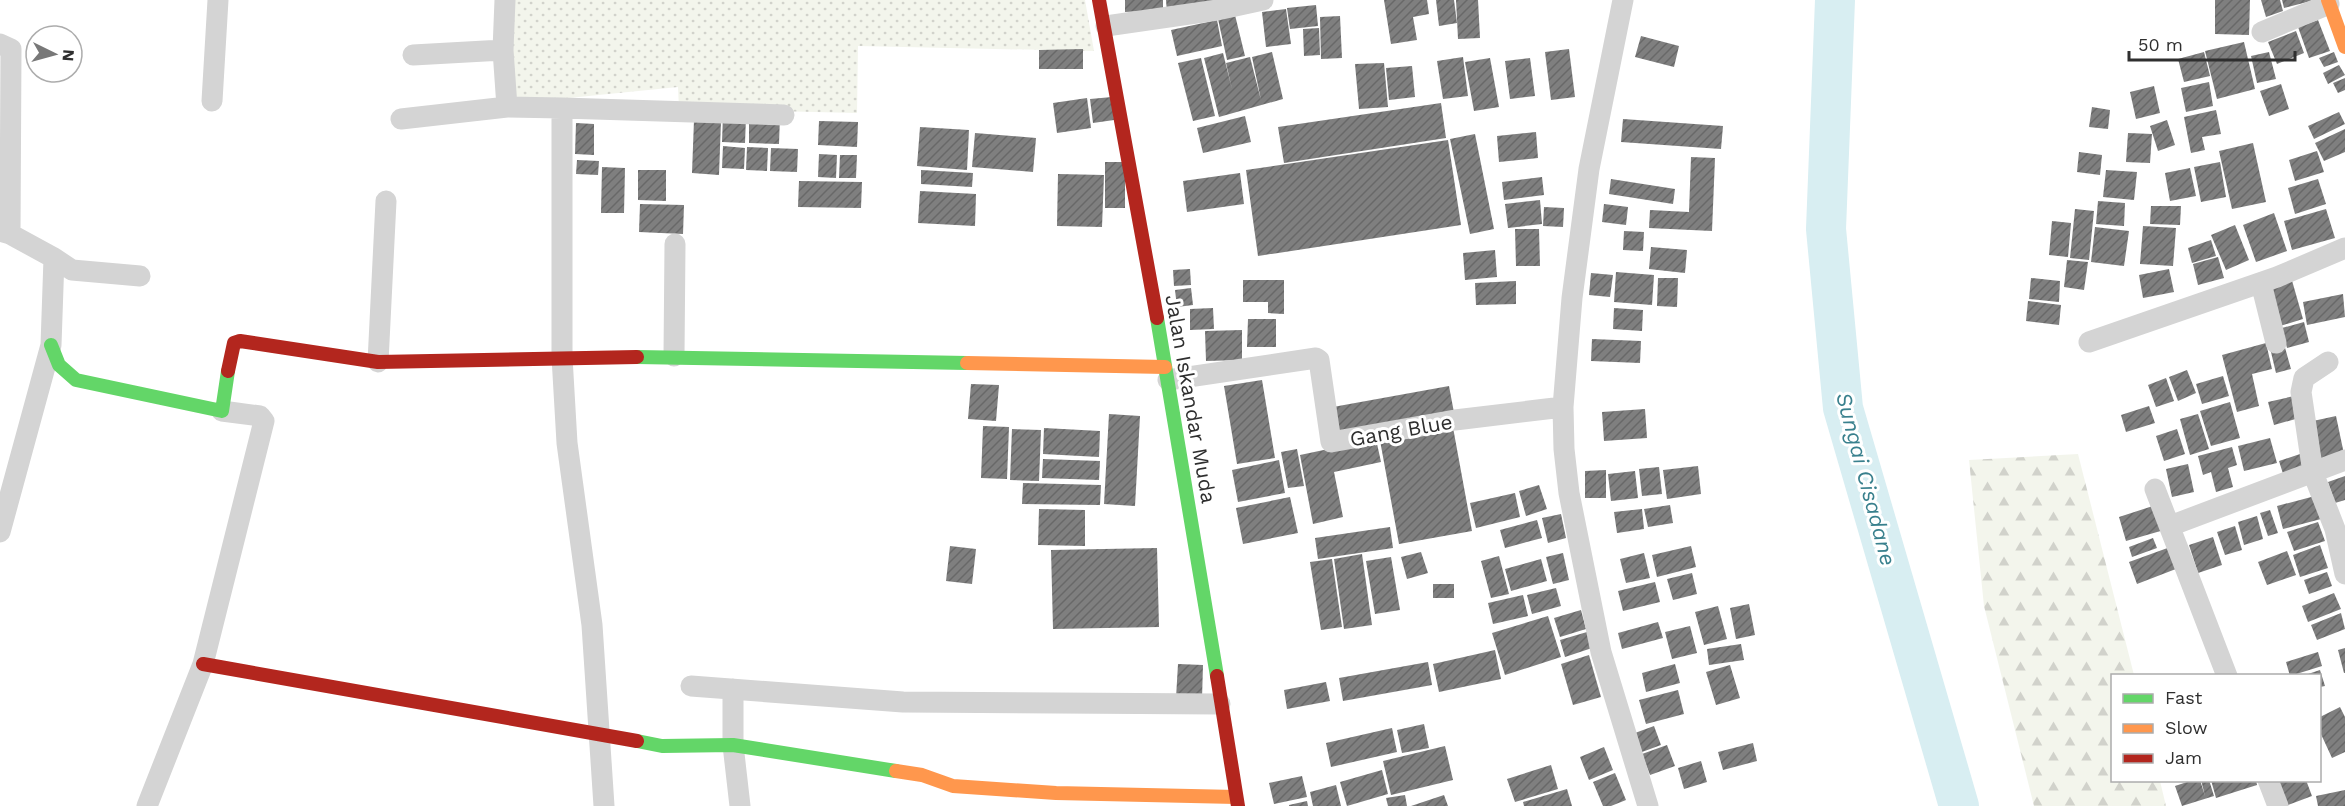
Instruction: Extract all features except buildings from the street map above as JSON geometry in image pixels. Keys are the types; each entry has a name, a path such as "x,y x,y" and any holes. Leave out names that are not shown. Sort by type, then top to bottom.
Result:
{"street":[{"path":"212,100 218,0"},
{"path":"505,0 503,50 507,107"},
{"name":"Jalan Iskandar Muda","path":"1099,0 1106,26 1166,373 1237,801"},
{"path":"1106,26 1263,0"},
{"path":"1623,0 1589,169 1572,298 1563,407 1569,493 1601,652 1648,806"},
{"path":"2262,32 2328,2 2345,47"},
{"path":"0,44 11,49 5,232 72,270 140,276"},
{"path":"413,55 503,50"},
{"path":"400,119 507,107 784,115"},
{"path":"562,108 562,357 567,443 592,625 604,806"},
{"path":"378,362 386,201"},
{"path":"674,356 675,244"},
{"path":"2089,342 2261,283 2345,248"},
{"path":"0,532 51,345 54,258"},
{"path":"2261,283 2276,343"},
{"path":"222,411 231,348 234,342 240,341 378,362 674,356 1166,373"},
{"path":"51,345 59,365 76,380 222,411 260,416 264,422 202,664 147,806"},
{"name":"Gang Blue","path":"1166,373 1316,358 1330,442 1455,420 1563,407"},
{"path":"2328,362 2304,378 2301,392 2313,473 2335,529 2345,574"},
{"path":"2170,526 2345,460"},
{"path":"2155,489 2228,674"},
{"path":"202,664 662,746 733,745 922,775 953,786 1237,801"},
{"path":"691,686 903,702 1220,704"},
{"path":"734,688 733,745 740,806"},
{"path":"2269,782 2278,806"}],"green space":[{"path":"508,0 1085,0 1094,51 858,46 857,113 679,109 678,87 509,104"},
{"path":"2078,454 2134,674 2111,674 2111,782 2160,782 2166,806 2034,806 1984,606 1969,460"}],"waterway":[{"name":"Sungai Cisadane","path":"1835,0 1826,229 1843,408 1959,806"}],"traffic: fast":[{"path":"1157,318 1217,676"},
{"path":"51,345 59,365 76,380 222,411 228,371"},
{"path":"637,357 967,363"},
{"path":"637,741 662,746 733,745 896,771"}],"traffic: slow":[{"path":"2328,0 2345,47"},
{"path":"967,363 1165,367"},
{"path":"896,771 922,775 953,786 1056,793 1236,797"}],"traffic: jam":[{"path":"1099,0 1157,318"},
{"path":"228,371 234,343 240,341 378,362 637,357"},
{"path":"203,664 637,741"},
{"path":"1217,676 1238,806"}]}
